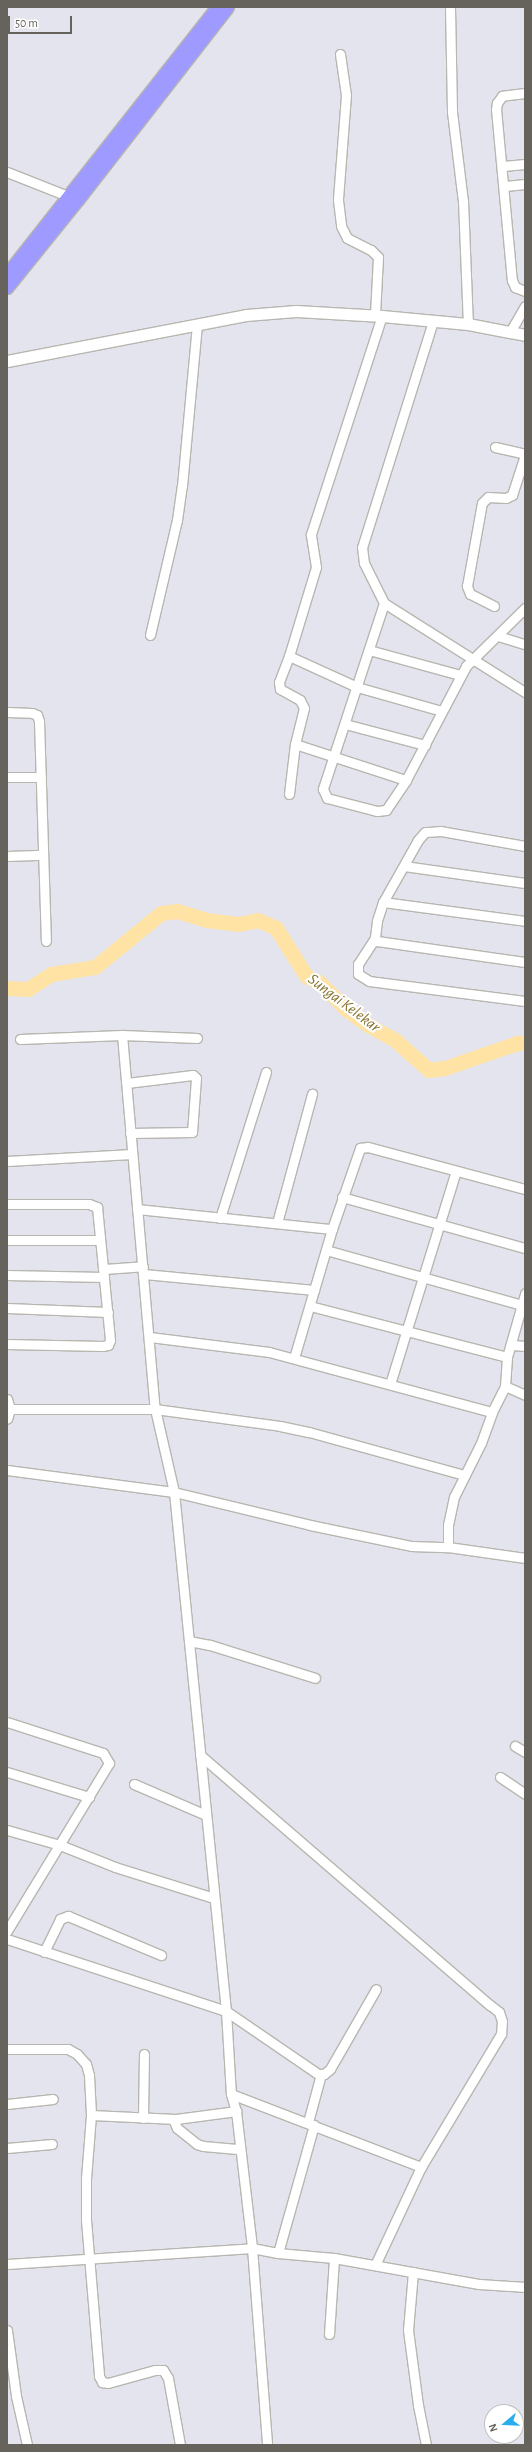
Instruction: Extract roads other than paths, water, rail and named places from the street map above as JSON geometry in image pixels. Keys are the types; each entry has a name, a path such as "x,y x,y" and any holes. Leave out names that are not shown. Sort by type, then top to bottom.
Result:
{"highway":[{"path":"7,273 27,256 78,200 196,39 216,7"},
{"path":"7,288 68,196 196,39 228,7"},
{"path":"68,196 78,200"}],"street":[{"path":"450,7 452,112 463,202 468,324"},
{"path":"288,794 295,744 304,706 300,700 282,690 278,685 289,656 316,567 311,534 379,316 378,256 371,250 347,238 341,226 338,200 346,95 340,54"},
{"path":"525,93 504,95 497,103 512,280 515,287 525,290"},
{"path":"503,166 525,164"},
{"path":"7,172 68,196"},
{"path":"505,186 525,184"},
{"path":"510,332 525,306"},
{"path":"7,361 246,315 296,311 379,316 468,324 525,335"},
{"path":"432,321 362,547 364,563 384,603 525,692"},
{"path":"150,635 177,520 181,493 197,324"},
{"path":"494,606 470,594 467,586 482,503 488,497 506,498 512,495 525,454 495,448"},
{"path":"384,603 323,789 324,795 331,800 377,811 384,811 406,780 460,675 472,658 498,636 507,624 525,608"},
{"path":"498,636 525,644"},
{"path":"369,650 460,675"},
{"path":"289,656 357,687 442,711"},
{"path":"503,678 525,685"},
{"path":"7,712 32,713 38,716 46,941"},
{"path":"345,724 425,745"},
{"path":"295,744 333,758 406,780"},
{"path":"7,777 41,777"},
{"path":"525,846 430,830 422,835 383,902 377,922 375,938 358,964 358,974 369,981 525,1001"},
{"path":"7,856 43,855"},
{"path":"404,866 525,883"},
{"path":"383,902 525,921"},
{"path":"375,938 377,941 525,962"},
{"path":"122,1035 150,1337 155,1409 174,1492 226,2011 231,2094 236,2111 252,2248 267,2445"},
{"path":"20,1039 122,1035 197,1038"},
{"path":"220,1218 266,1072"},
{"path":"126,1083 193,1075 196,1078 192,1132 130,1133"},
{"path":"277,1224 312,1094"},
{"path":"294,1358 332,1229 357,1152 364,1147 525,1189"},
{"path":"7,1161 132,1154"},
{"path":"390,1384 408,1332 456,1171"},
{"path":"342,1197 525,1248"},
{"path":"7,1204 93,1204 98,1211 110,1340 107,1346 7,1344"},
{"path":"137,1209 332,1229"},
{"path":"7,1240 100,1240"},
{"path":"326,1250 522,1305"},
{"path":"7,1275 104,1273 143,1270 314,1290"},
{"path":"448,1547 451,1509 464,1475 481,1443 492,1412 505,1386 507,1358 512,1345 525,1294"},
{"path":"310,1306 507,1358"},
{"path":"7,1308 108,1312"},
{"path":"150,1337 252,1349 294,1358 492,1412"},
{"path":"512,1345 525,1346"},
{"path":"505,1386 525,1395"},
{"path":"7,1399 10,1409 7,1419"},
{"path":"10,1409 155,1409 295,1429 464,1475"},
{"path":"7,1470 174,1492 310,1525 410,1546 448,1547 525,1558"},
{"path":"189,1641 210,1645 315,1678"},
{"path":"7,1722 106,1755 108,1761 107,1769 7,1931"},
{"path":"515,1746 525,1752"},
{"path":"200,1755 501,2016 503,2025 501,2034 421,2167 375,2265"},
{"path":"7,1772 89,1797"},
{"path":"500,1778 525,1794"},
{"path":"134,1784 206,1815"},
{"path":"7,1830 60,1845 115,1867 214,1898"},
{"path":"44,1952 60,1919 68,1916 161,1955"},
{"path":"7,1939 226,2011 316,2074 321,2074 330,2069 376,1989"},
{"path":"7,2050 58,2048 77,2054 88,2069 91,2115 85,2200 101,2380 108,2383 155,2370 163,2370 168,2378 180,2445"},
{"path":"143,2118 144,2054"},
{"path":"278,2253 311,2123 321,2074"},
{"path":"231,2094 311,2123 421,2167"},
{"path":"7,2104 53,2098"},
{"path":"91,2115 173,2119 236,2111"},
{"path":"173,2119 177,2128 197,2144 203,2146 240,2149"},
{"path":"7,2148 52,2144"},
{"path":"7,2264 252,2248 278,2253 334,2258 479,2284 525,2287"},
{"path":"329,2334 334,2258"},
{"path":"413,2272 408,2330 418,2405 426,2445"},
{"path":"7,2330 16,2396 27,2445"}],"waterway":[{"name":"Sungai Kelekar","path":"7,988 28,989 51,974 95,967 161,913 177,911 206,920 238,924 258,920 276,928 306,976 320,983 346,1009 368,1025 395,1040 429,1070 445,1068 517,1043 525,1043"}]}
